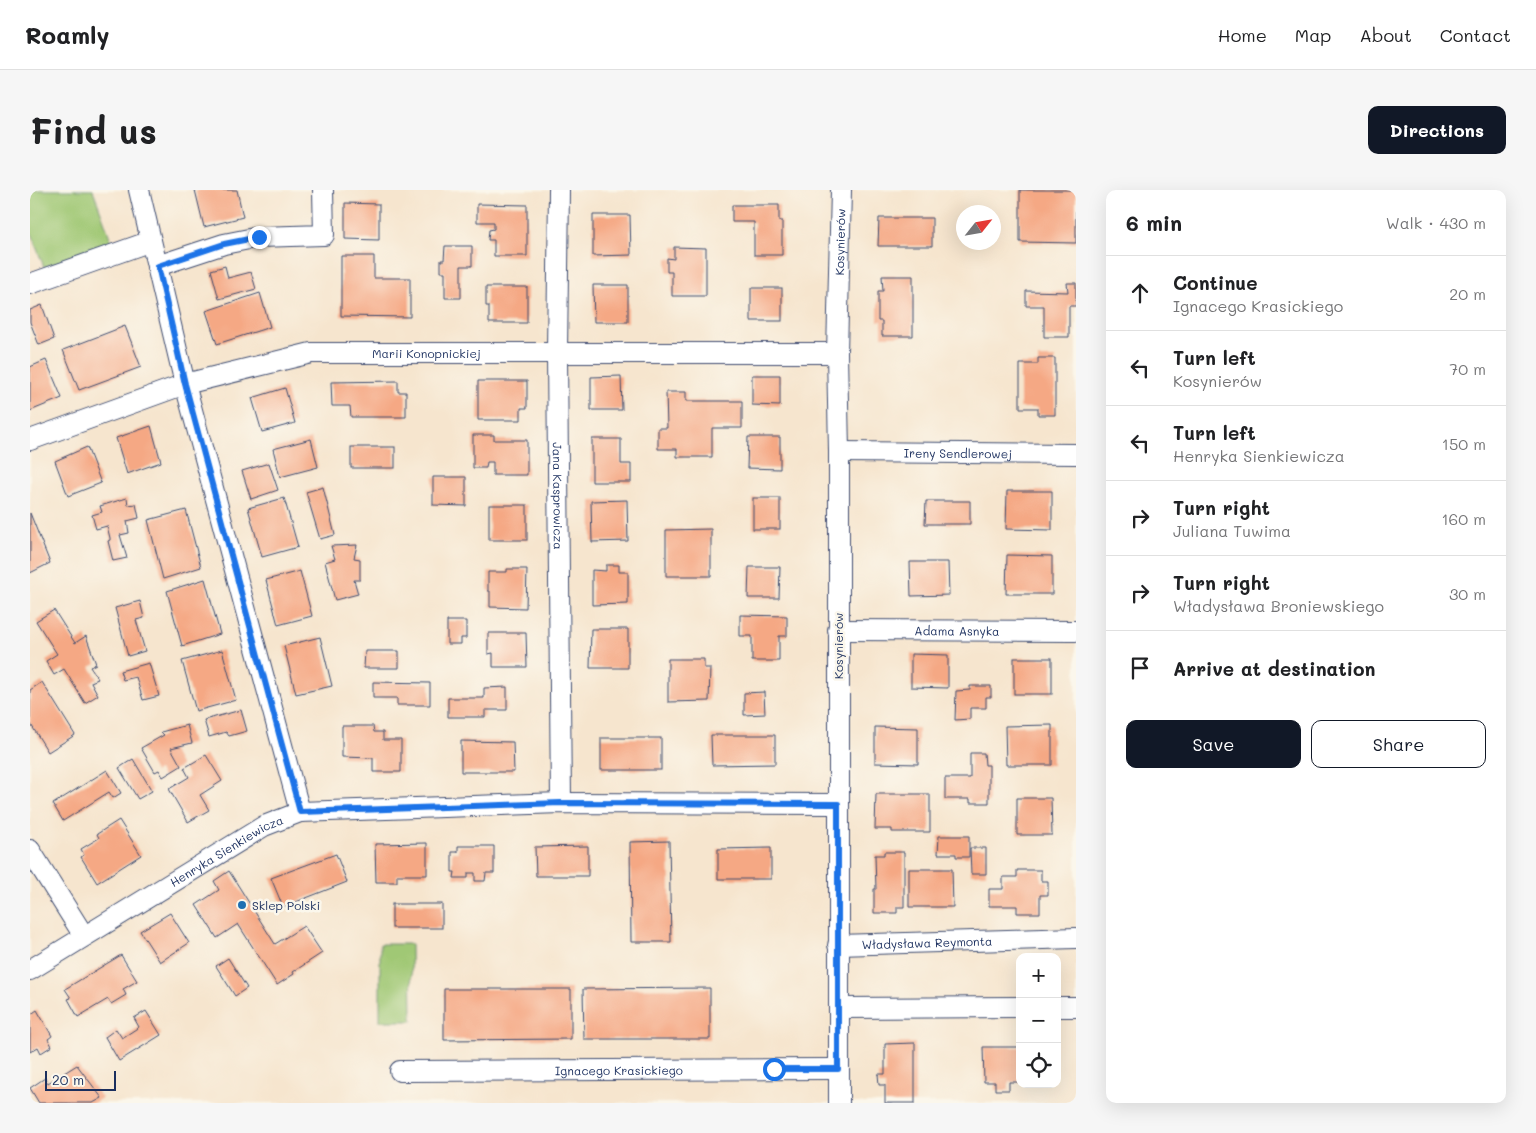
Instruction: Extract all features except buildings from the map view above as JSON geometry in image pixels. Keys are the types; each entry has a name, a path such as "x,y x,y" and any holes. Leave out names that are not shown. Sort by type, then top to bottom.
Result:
{"street":[{"path":"139,190 185,384 300,812"},
{"path":"158,266 224,244 259,237 324,235 324,190"},
{"name":"Jana Kasprowicza","path":"559,190 557,353 561,803"},
{"name":"Kosynierów","path":"839,1103 839,452 837,353 841,190"},
{"path":"30,284 151,241"},
{"name":"Marii Konopnickiej","path":"30,440 185,384 311,354 837,353"},
{"name":"Ireny Sendlerowej","path":"839,452 1076,454"},
{"name":"Adama Asnyka","path":"838,630 1076,631"},
{"name":"Henryka Sienkiewicza","path":"30,970 264,826 300,812 561,803 838,804"},
{"path":"30,850 84,936"},
{"name":"Władysława Reymonta","path":"838,945 1076,938"},
{"path":"839,1008 1016,1007"},
{"path":"1061,1007 1076,1007"},
{"name":"Ignacego Krasickiego","path":"400,1071 838,1069"}],"green space":[{"path":"30,190 93,190 112,243 44,267 30,231"},
{"path":"380,944 411,944 412,1021 380,1021"}],"place":[{"name":"Sklep Polski","path":"242,905"}],"route":[{"path":"259,237 224,244 158,266 185,384 300,812 561,803 838,804 838,1069 774,1069"}]}
